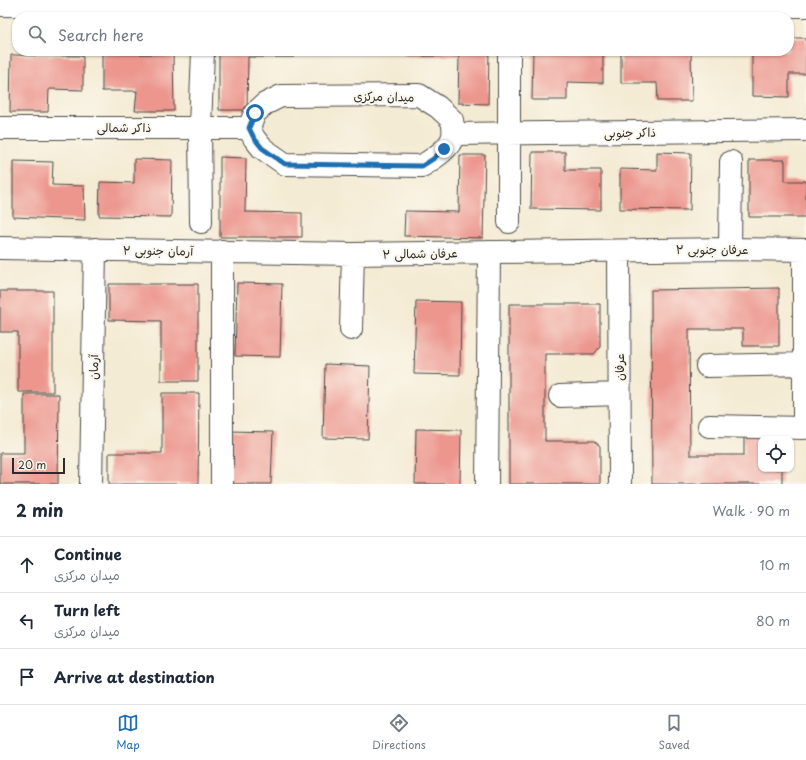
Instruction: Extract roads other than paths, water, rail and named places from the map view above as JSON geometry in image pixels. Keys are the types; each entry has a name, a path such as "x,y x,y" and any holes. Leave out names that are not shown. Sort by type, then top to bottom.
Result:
{"street":[{"path":"0,5 91,3 358,6 626,3 806,6"},
{"path":"201,222 200,127 202,56"},
{"path":"509,56 509,222"},
{"name":"میدان مرکزی","path":"249,128 255,113 265,104 282,96 419,95 438,107 452,120 454,134"},
{"name":"ذاکر شمالی","path":"0,128 249,128"},
{"path":"249,128 254,138 262,148 285,164 422,166 433,159 450,144 454,134"},
{"name":"ذاکر جنوبی","path":"454,134 806,130"},
{"path":"730,249 731,162"},
{"name":"آرمان جنوبی ۲","path":"0,248 222,251"},
{"name":"آرمان","path":"91,484 95,249"},
{"name":"عرفان جنوبی ۲","path":"619,250 805,250"},
{"name":"عرفان شمالی ۲","path":"222,251 353,254 619,250"},
{"name":"عرفان","path":"619,250 620,484"},
{"path":"709,426 804,428 805,250"},
{"path":"222,251 222,484"},
{"path":"487,484 489,252"},
{"path":"351,328 353,254"},
{"path":"707,366 804,364"},
{"path":"560,396 619,394"}]}
